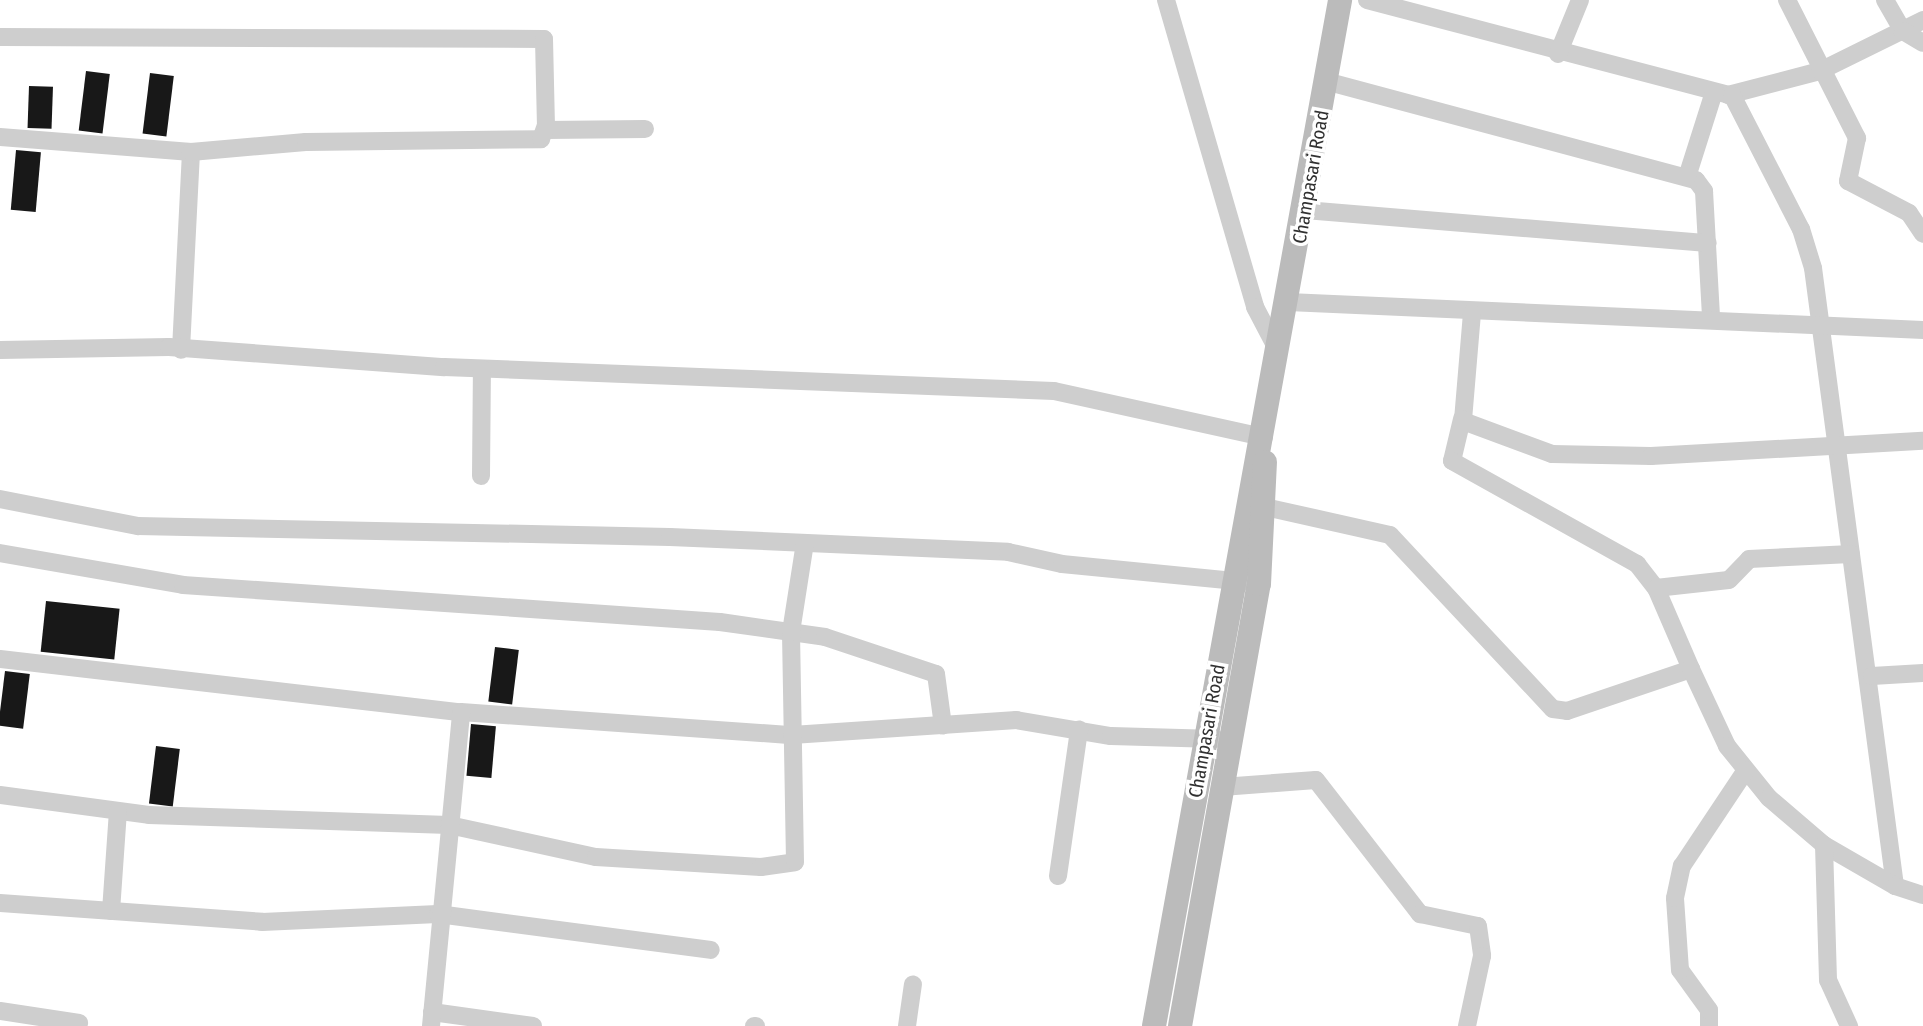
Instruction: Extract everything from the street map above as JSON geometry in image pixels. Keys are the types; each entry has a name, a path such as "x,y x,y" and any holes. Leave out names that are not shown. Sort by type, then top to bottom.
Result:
{"main road":[{"name":"Champasari Road","path":"1180,1026 1222,787 1218,739 1231,581 1264,437 1329,82 1340,0"},
{"name":"Champasari Road","path":"1154,1026 1218,739 1259,584 1265,507 1264,437"}],"street":[{"path":"1166,0 1255,307 1279,354"},
{"path":"1367,0 1558,54 1732,95 1820,71 1923,20"},
{"path":"1558,54 1580,0"},
{"path":"1787,0 1820,71 1857,140 1848,181 1909,213 1923,234"},
{"path":"1885,0 1903,31 1923,43"},
{"path":"0,37 544,39 546,125 541,139 306,142 191,152 0,137"},
{"path":"1329,82 1687,177 1704,191 1711,316"},
{"path":"1687,177 1714,92"},
{"path":"1732,95 1801,229 1820,325 1832,445 1872,676 1895,886"},
{"path":"546,125 645,129"},
{"path":"181,349 191,152"},
{"path":"1305,210 1708,243"},
{"path":"1288,302 1472,313 1711,316 1923,330"},
{"path":"1472,313 1462,419 1454,463 1637,564 1656,588 1727,747 1746,770 1824,845 1895,886 1923,895"},
{"path":"0,350 181,349 482,369 1054,391 1264,437"},
{"path":"481,476 482,369"},
{"path":"1462,419 1469,427 1566,456 1923,441"},
{"path":"0,499 138,526 804,543 1008,552 1062,564 1259,584"},
{"path":"1265,507 1390,535 1553,709 1567,711 1691,669"},
{"path":"0,795 118,811 449,825 596,857 761,867 795,862 790,632 804,543"},
{"path":"0,553 183,585 422,598 790,632 936,674 943,726"},
{"path":"1656,588 1729,580 1749,559 1851,554"},
{"path":"0,659 461,712 792,735 1016,720 1079,730 1218,739"},
{"path":"1872,676 1923,673"},
{"path":"461,712 438,914 432,1019 533,1026"},
{"path":"1058,876 1079,730"},
{"path":"1709,1026 1709,1010 1680,970 1675,898 1682,866 1746,770"},
{"path":"1222,787 1316,780 1420,914 1478,926 1482,956 1467,1026"},
{"path":"111,911 118,811"},
{"path":"1824,845 1828,980 1849,1026"},
{"path":"0,903 262,922 438,914 711,950"},
{"path":"907,1026 913,984"},
{"path":"0,1011 79,1023"}],"building":[{"path":"86,71 110,74 103,133 79,131"},
{"path":"150,73 174,76 166,136 143,134"},
{"path":"29,86 53,87 52,129 28,128"},
{"path":"16,150 41,152 36,212 11,210"},
{"path":"46,601 120,609 114,659 41,652"},
{"path":"495,647 519,650 512,705 488,702"},
{"path":"5,671 30,674 23,729 0,726"},
{"path":"471,724 496,726 491,778 466,776"},
{"path":"156,746 180,749 173,806 149,804"}]}
